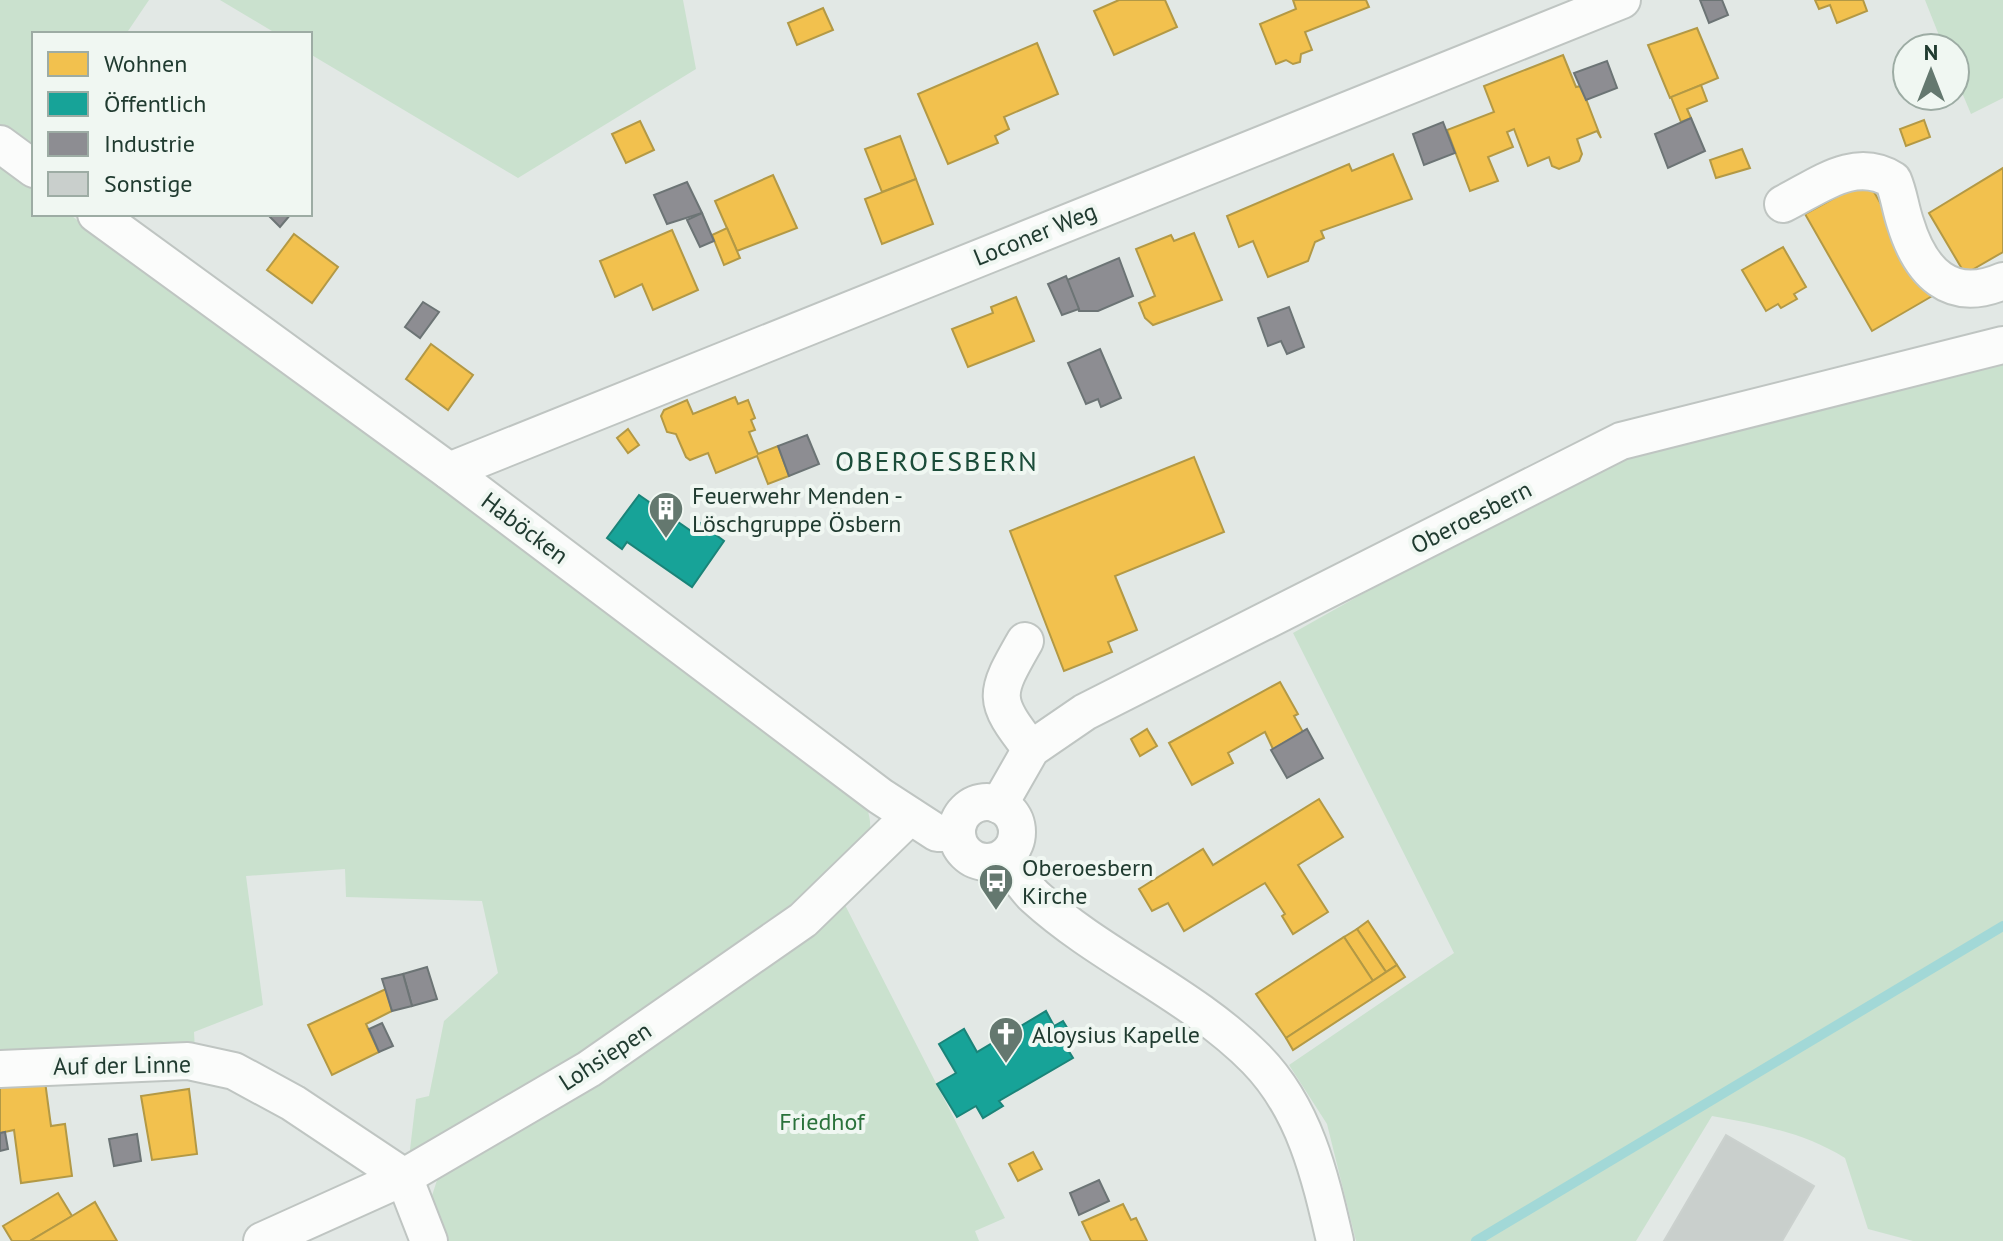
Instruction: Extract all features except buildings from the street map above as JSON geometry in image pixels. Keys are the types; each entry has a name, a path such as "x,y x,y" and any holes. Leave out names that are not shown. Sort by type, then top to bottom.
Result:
{"street":[{"name":"Loconer Weg","path":"449,471 1622,0"},
{"path":"0,144 32,168"},
{"path":"1783,204 1852,170 1878,171 1893,180 1905,223 1937,278 1951,288 1968,291 1984,289 2003,281"},
{"name":"Haböcken","path":"99,216 449,471 910,816 937,833 957,833"},
{"name":"Oberoesbern","path":"999,805 1031,749 1085,712 1621,441 2003,345"},
{"path":"1025,641 1000,684 1004,714 1031,749"},
{"path":"975,805 999,805 1008,810 1017,828 1016,840 1005,858 977,860 961,848 957,833 959,823 975,805"},
{"name":"Lohsiepen","path":"262,1241 404,1177 589,1069 803,920 910,816"},
{"path":"1005,858 1032,895 1232,1037 1258,1061 1288,1102 1315,1154 1335,1241"},
{"name":"Auf der Linne","path":"0,1069 188,1061 234,1071 293,1103 404,1177"},
{"path":"404,1177 429,1241"}],"green space":[{"path":"0,0 149,0 127,32 32,32 32,173 26,182 32,186 32,216 72,216 864,800 870,830 853,856 708,967 561,1066 409,1158 416,1099 429,1096 444,1021 498,973 482,901 346,897 345,869 246,876 263,1005 194,1032 195,1050 0,1056"},
{"path":"220,0 683,0 696,69 518,178 312,55 312,32 274,32"},
{"path":"1925,0 2003,0 2003,98 1971,114 1971,32 1938,32"},
{"path":"2003,359 2003,1241 1913,1241 1868,1229 1845,1158 1797,1136 1712,1116 1636,1241 1356,1241 1327,1124 1289,1065 1454,953 1293,633 1380,584 1624,457"},
{"name":"Friedhof","path":"845,905 1005,1218 975,1231 979,1241 439,1241 429,1205 439,1174 653,1039"}],"waterway":[{"path":"1476,1241 2003,926"}],"place":[{"name":"Feuerwehr Menden - Löschgruppe Ösbern","path":"666,540"},
{"name":"Oberoesbern Kirche","path":"996,912"},
{"name":"Aloysius Kapelle","path":"1006,1065"}],"district":[{"name":"OBEROESBERN","path":"937,460"}]}
